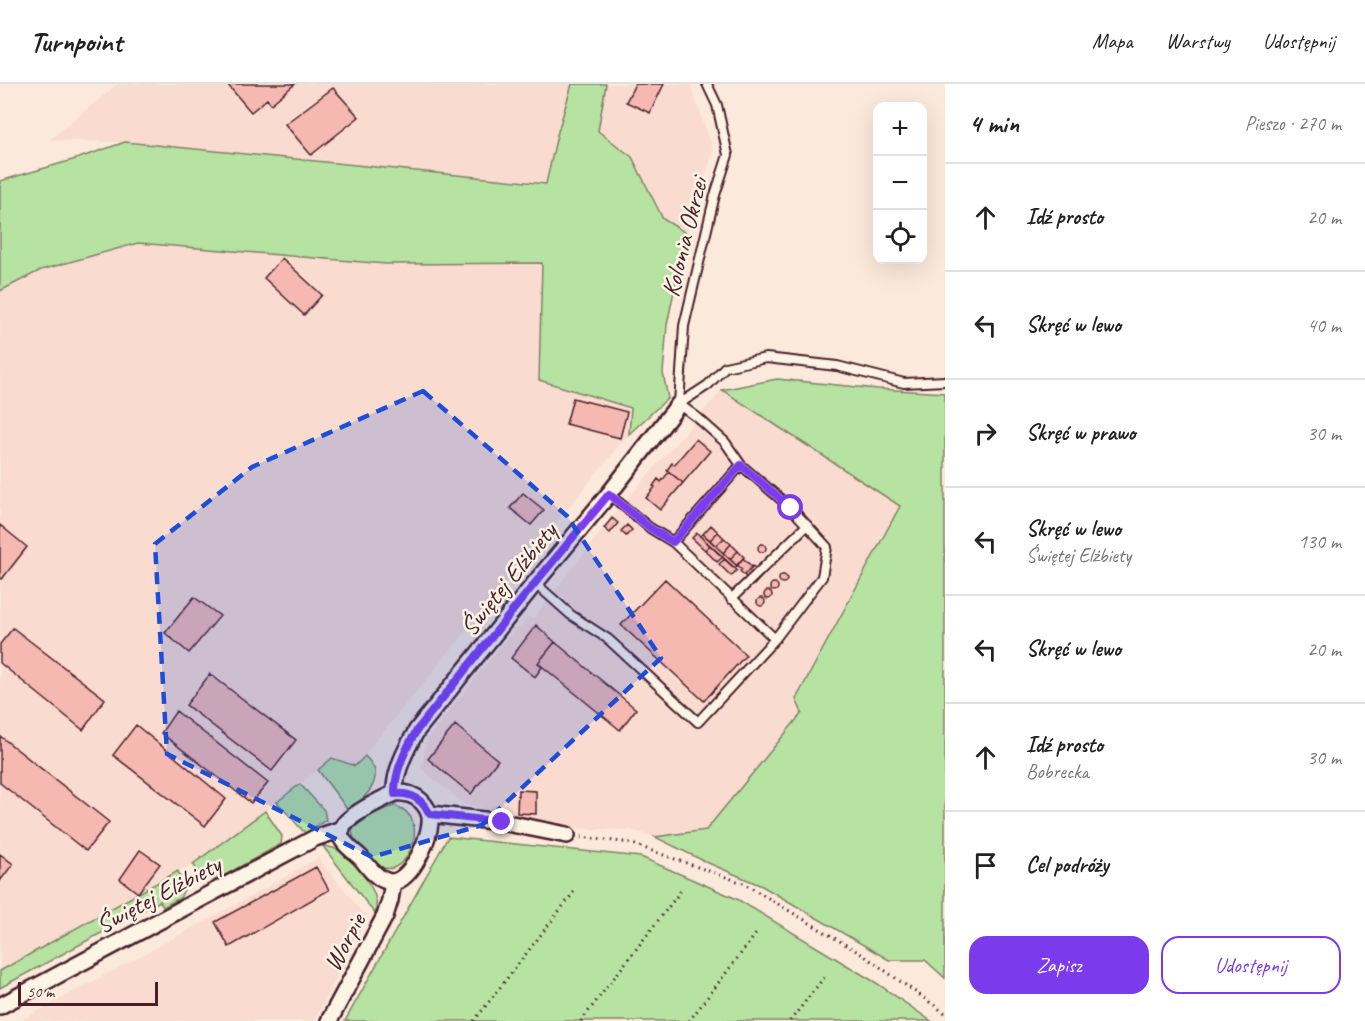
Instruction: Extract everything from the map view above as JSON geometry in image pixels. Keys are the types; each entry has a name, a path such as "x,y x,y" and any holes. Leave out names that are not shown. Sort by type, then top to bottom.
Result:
{"street":[{"name":"Świętej Elżbiety","path":"395,794 398,772 417,730 609,494 679,404"},
{"path":"404,793 416,797 430,814 428,833 420,855 407,873 393,882 380,878 368,868 342,839 340,833 351,819 376,801 395,794 404,793"},
{"path":"430,814 502,822 567,835"},
{"name":"Świętej Elżbiety","path":"0,1006 315,838 342,829"},
{"name":"Worpie","path":"329,1021 385,916 393,882"}],"lane":[{"name":"Kolonia Okrzei","path":"679,404 684,326 715,195 728,155 717,105 706,84"},
{"path":"535,583 571,615 608,639 698,722 775,639 822,576 826,547 791,508 741,465 725,442 679,404 708,385 725,367 766,358 837,366 904,383 945,381"},
{"path":"673,542 741,465"},
{"path":"609,494 650,528 673,542 775,639"},
{"path":"732,598 807,525"}],"path":[{"path":"567,835 630,843 743,883 863,955 945,1013"},
{"path":"581,1021 683,888"},
{"path":"474,1021 574,892"},
{"path":"689,1021 756,934"},
{"path":"790,1021 826,975"}],"highlighted area":[{"path":"423,391 567,516 661,658 482,825 372,857 167,754 155,544 252,467"}],"shaded area":[{"path":"118,84 572,84 546,184 125,142 49,140"},
{"path":"606,84 690,84 713,150 693,222 686,233 663,219 632,157 598,131"},
{"path":"138,243 386,264 543,263 539,380 631,408 629,434 355,766 332,758 292,791 193,864 0,971 0,291 41,270"},
{"path":"722,390 900,506 796,699 802,713 706,830 655,837 631,830 567,828 464,804 421,769 427,739 515,628 521,626 528,617 533,618 616,512"},
{"path":"318,858 367,918 314,1021 20,1021 228,909"}],"green space":[{"path":"572,84 606,84 598,131 632,157 663,219 686,233 667,325 663,373 668,398 629,434 631,408 539,380 542,263 386,264 138,243 41,270 0,291 0,181 125,142 546,184"},
{"path":"777,379 945,393 945,978 925,960 889,960 762,886 655,837 706,830 802,713 796,699 900,506 722,390"},
{"path":"365,756 371,763 375,778 362,799 348,810 318,770 332,758 355,766"},
{"path":"300,784 324,810 326,820 305,833 277,802"},
{"path":"395,806 407,812 413,822 412,845 400,864 391,868 382,867 358,844 352,831 371,816"},
{"path":"265,811 282,836 281,844 216,880 206,877 197,870 193,864"},
{"path":"448,837 641,857 737,899 878,984 931,1021 345,1021"},
{"path":"322,845 342,853 360,871 374,894 375,914"},
{"path":"178,871 184,890 180,898 163,907 160,901 0,988 0,971"}],"building":[{"path":"227,84 295,84 271,104 267,99 251,112"},
{"path":"635,84 664,84 650,113 626,102"},
{"path":"333,88 359,117 311,155 285,124"},
{"path":"282,258 322,295 304,315 264,278"},
{"path":"573,398 627,412 620,438 566,424"},
{"path":"696,439 710,451 683,483 667,470"},
{"path":"669,472 683,483 660,510 646,498 658,479 661,482"},
{"path":"523,493 544,510 531,525 510,508"},
{"path":"612,518 618,523 610,533 604,528"},
{"path":"0,525 27,547 2,579 0,578"},
{"path":"627,525 632,530 626,536 621,531"},
{"path":"711,525 718,532 710,540 703,534"},
{"path":"718,532 724,538 716,546 710,540"},
{"path":"697,533 710,545 705,550 692,538"},
{"path":"703,534 737,566 734,568 700,536"},
{"path":"724,538 731,544 723,553 716,546"},
{"path":"731,544 738,551 730,559 723,553"},
{"path":"762,544 766,548 762,552 758,548"},
{"path":"710,545 723,557 717,562 705,550"},
{"path":"738,551 744,557 737,566 730,559"},
{"path":"743,558 752,567 744,575 740,571 742,569 737,565"},
{"path":"725,559 737,570 731,576 719,564"},
{"path":"753,566 763,575 754,585 744,575"},
{"path":"783,575 787,579 783,583 779,579"},
{"path":"665,579 746,655 704,701 621,625"},
{"path":"774,583 778,587 774,591 770,587"},
{"path":"768,591 772,595 768,599 764,595"},
{"path":"194,597 220,616 189,653 165,633"},
{"path":"761,598 765,602 761,606 757,602"},
{"path":"536,625 555,642 538,663 542,667 535,677 511,658"},
{"path":"13,628 105,699 83,730 0,663 0,644"},
{"path":"555,642 636,709 620,730 538,663"},
{"path":"210,674 296,740 272,771 186,705"},
{"path":"176,711 268,783 251,803 161,733"},
{"path":"136,725 226,799 205,826 113,755"},
{"path":"455,725 498,760 471,794 428,759"},
{"path":"0,736 109,822 86,851 0,783"},
{"path":"518,790 536,791 536,814 517,813"},
{"path":"140,850 160,864 138,893 120,879"},
{"path":"0,854 13,864 0,881"},
{"path":"316,867 329,890 229,947 215,922"}],"route":[{"path":"502,822 430,814 416,797 404,793 395,794 398,772 417,730 609,494 650,528 673,542 741,465 791,508"}]}
